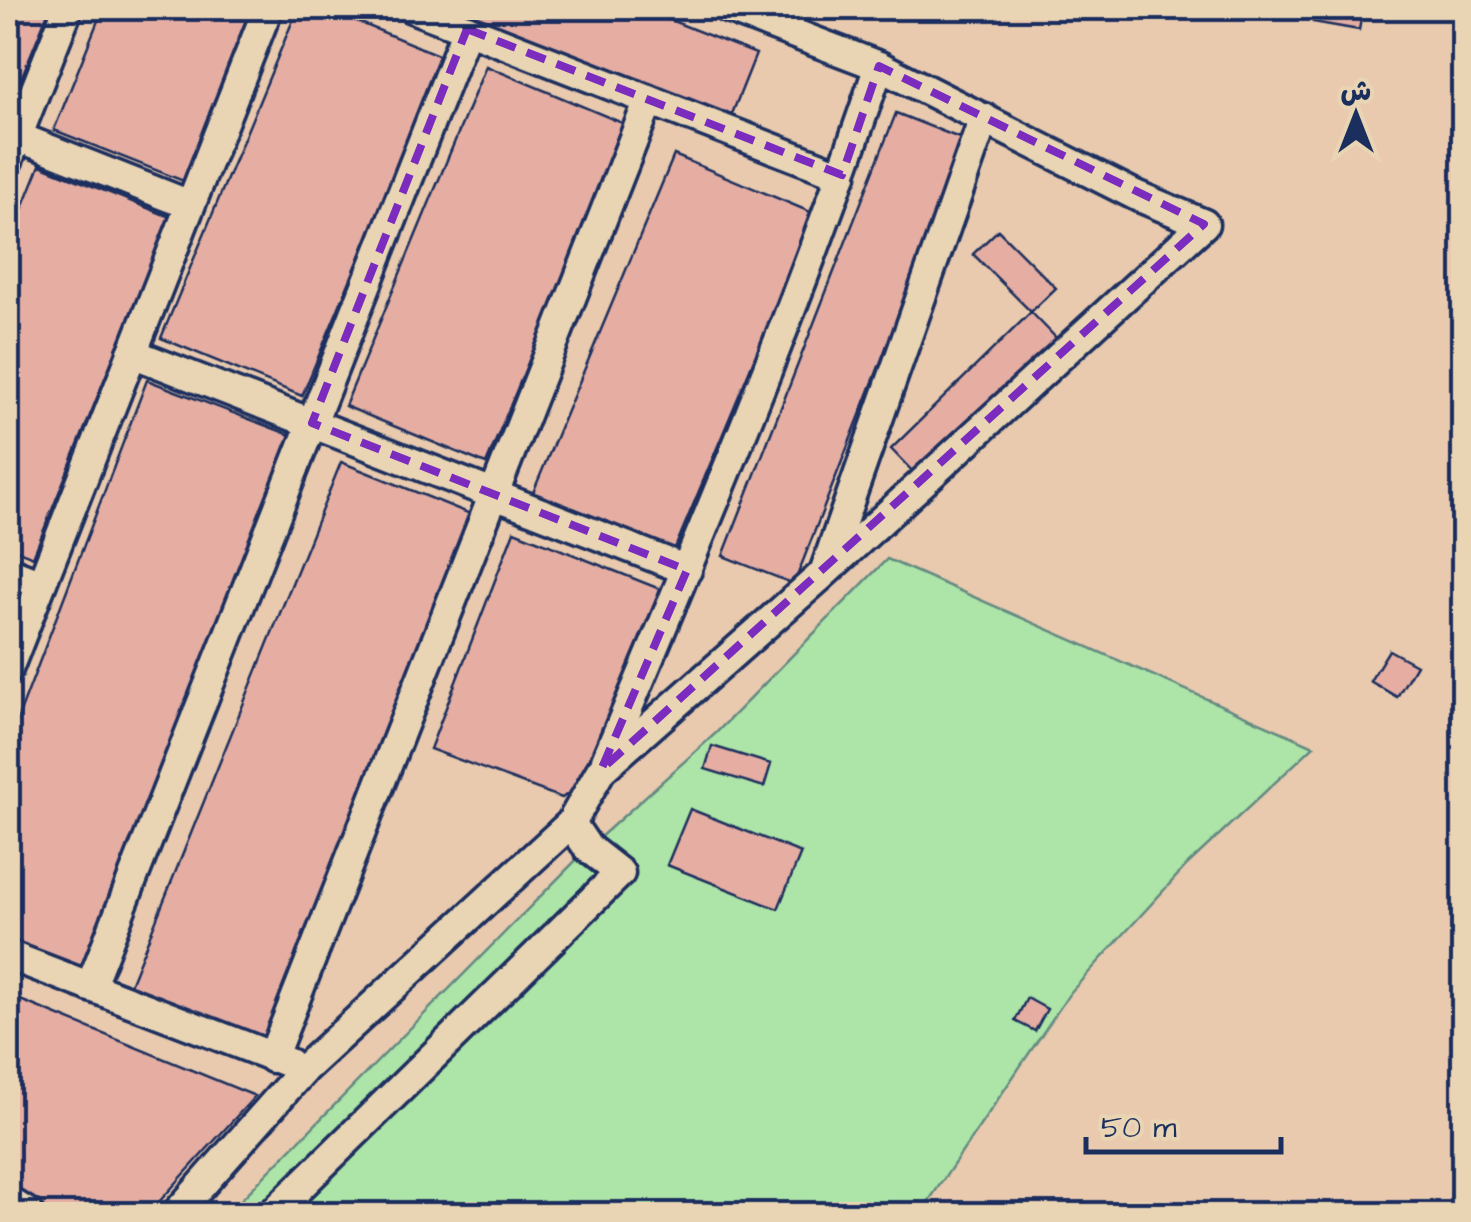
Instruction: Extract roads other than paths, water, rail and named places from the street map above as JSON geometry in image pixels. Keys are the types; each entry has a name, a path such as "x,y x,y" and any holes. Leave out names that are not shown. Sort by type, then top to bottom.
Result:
{"street":[{"path":"68,8 11,143 190,205"},
{"path":"8,670 268,8"},
{"path":"412,8 842,175"},
{"path":"601,770 823,574 1204,224 879,66 727,8"},
{"path":"90,987 467,29"},
{"path":"176,1214 305,1068 571,823 601,770 687,570 842,175 879,66"},
{"path":"272,1058 650,100"},
{"path":"823,574 984,118"},
{"path":"132,353 687,570"},
{"path":"8,571 41,584"},
{"path":"272,1214 620,873 588,848 571,823"},
{"path":"8,955 305,1068"},
{"path":"8,1202 29,1214"}]}
